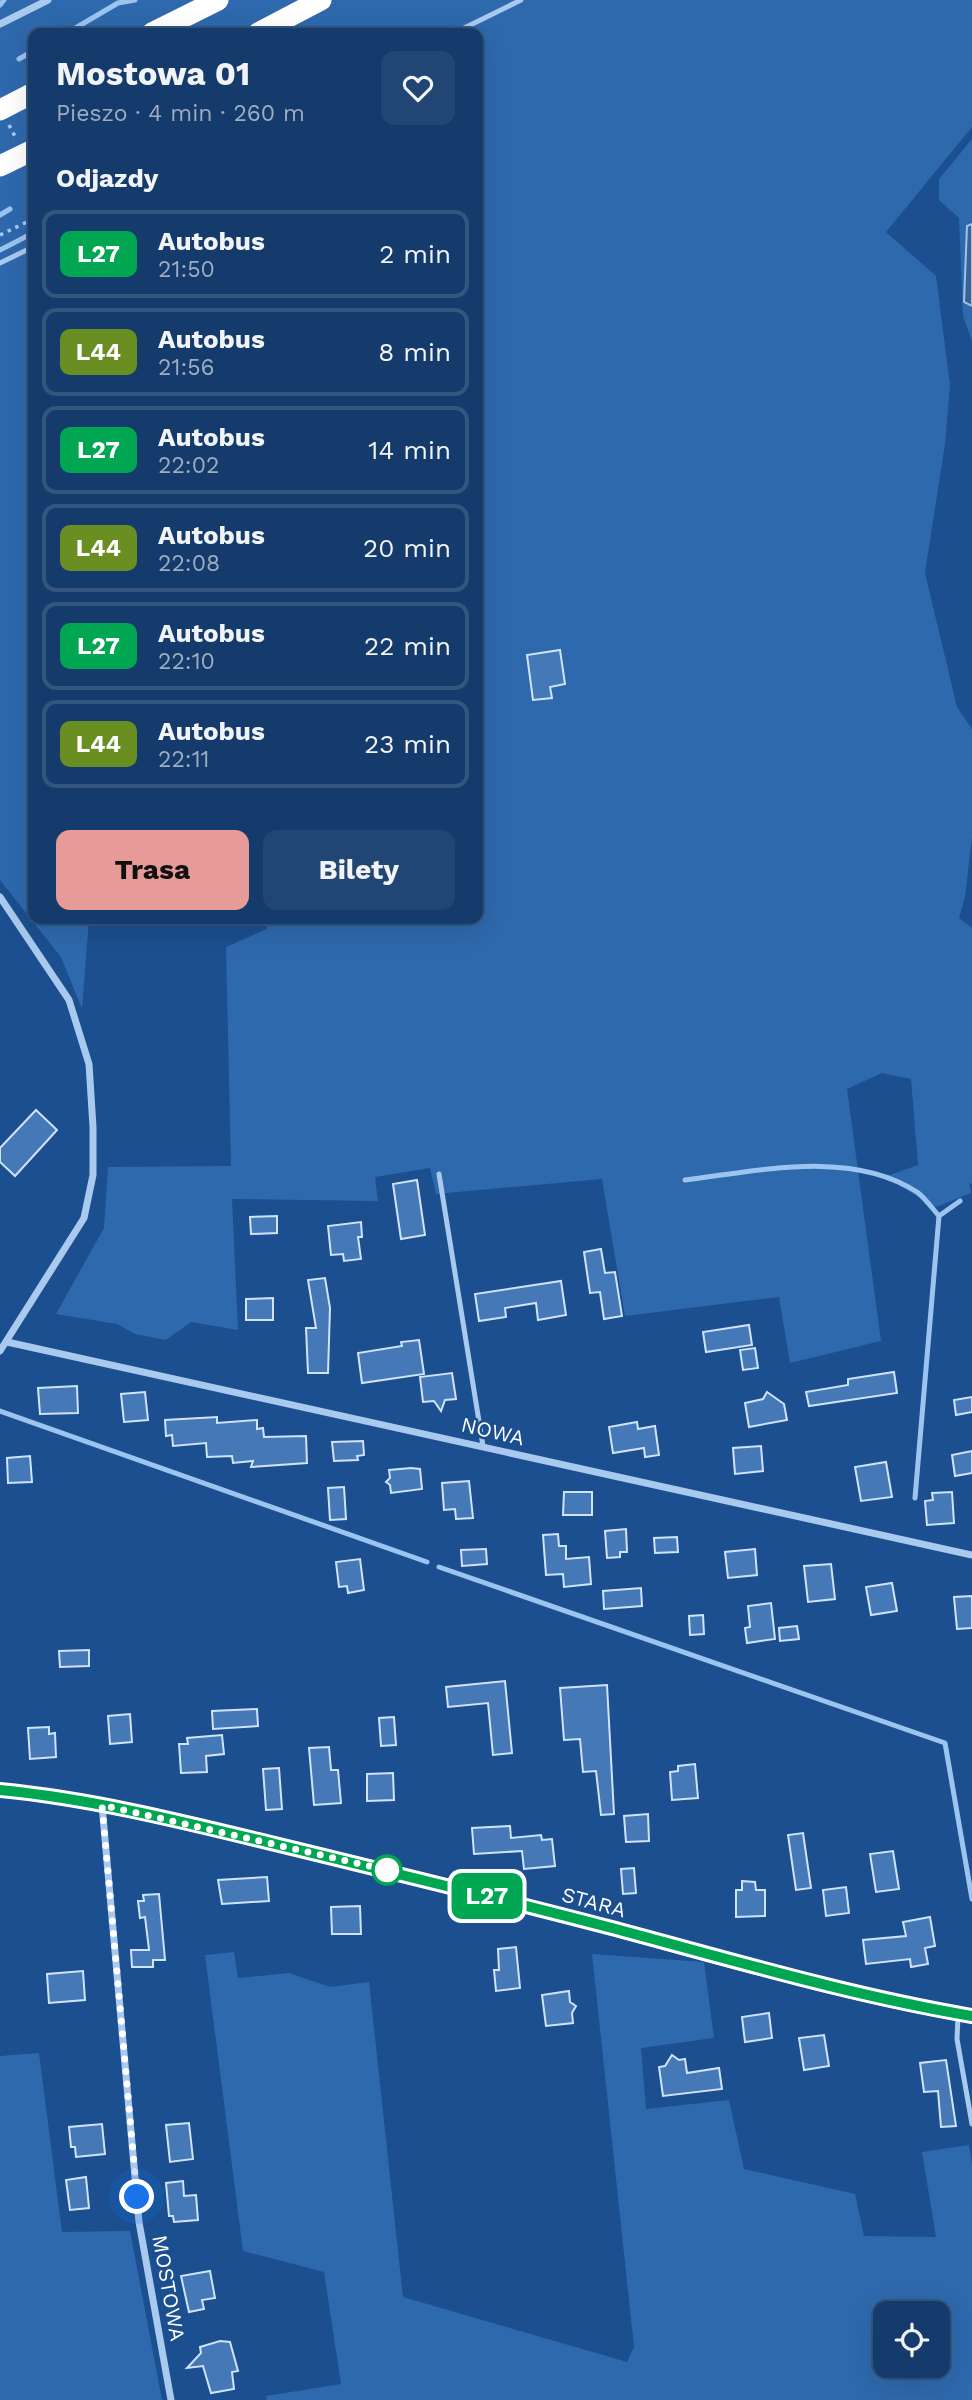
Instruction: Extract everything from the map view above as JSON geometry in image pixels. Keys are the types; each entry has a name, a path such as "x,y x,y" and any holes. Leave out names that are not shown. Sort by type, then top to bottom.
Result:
{"highway":[{"path":"162,28 218,0"},
{"path":"268,28 321,0"},
{"path":"6,107 28,96"},
{"path":"6,163 28,152"}],"street":[{"path":"0,24 48,0"},
{"path":"0,897 69,1000 89,1064 93,1126 93,1175 84,1219 0,1351"},
{"name":"NOWA","path":"7,1342 972,1555"},
{"name":"STARA","path":"0,1790 102,1805 391,1871 808,1983 908,2006 965,2014"},
{"name":"MOSTOWA","path":"102,1805 139,2222 171,2400"}],"lane":[{"path":"464,28 521,0"},
{"path":"0,263 28,249"},
{"path":"439,1174 483,1446"},
{"path":"965,2014 957,2039 972,2124"}],"path":[{"path":"0,235 28,221"}],"shaded area":[{"path":"0,0 972,0 972,127 886,232 936,276 950,385 945,444 925,573 957,707 972,729 972,837 965,897 959,918 972,928 972,1184 969,1183 971,1193 936,1207 884,1177 918,1165 911,1079 882,1073 847,1089 881,1341 790,1363 779,1297 625,1316 602,1179 436,1194 430,1168 375,1177 378,1201 232,1199 238,1330 191,1322 166,1340 135,1334 117,1324 56,1314 104,1228 108,1167 231,1166 226,947 267,929 267,924 483,924 483,28 28,28 28,915 0,880"},
{"path":"972,139 972,224 967,226 964,302 972,306 972,341 963,316 959,218 939,200 939,179"},
{"path":"972,224 972,306 964,302 967,226"},
{"path":"35,924 89,924 82,1009 61,957"},
{"path":"234,1952 238,1978 289,1973 330,1987 369,1982 403,2297 627,2362 634,2347 592,1954 704,1962 714,2038 641,2048 646,2109 729,2100 744,2169 855,2194 864,2236 936,2237 922,2152 969,2145 972,2165 972,2400 267,2400 266,2396 341,2384 324,2272 243,2251 205,1955"},
{"path":"39,2053 62,2232 130,2231 162,2400 0,2400 0,2056"}],"building":[{"path":"560,650 565,684 550,687 552,698 533,700 527,655"},
{"path":"36,1110 57,1130 15,1176 0,1162 0,1148"},
{"path":"417,1180 425,1235 401,1239 393,1184"},
{"path":"277,1216 277,1233 251,1234 250,1217"},
{"path":"361,1222 362,1237 358,1237 361,1259 344,1261 343,1254 331,1255 328,1226"},
{"path":"601,1249 605,1273 615,1272 622,1316 604,1319 600,1292 590,1293 584,1252"},
{"path":"325,1278 330,1308 328,1373 308,1373 306,1328 316,1328 308,1280"},
{"path":"561,1281 566,1315 538,1320 536,1303 505,1308 506,1317 479,1321 475,1294"},
{"path":"273,1298 273,1320 246,1320 246,1299"},
{"path":"749,1325 752,1345 706,1352 703,1332"},
{"path":"419,1340 424,1374 362,1383 358,1353 402,1346 401,1342"},
{"path":"755,1348 758,1368 743,1370 740,1350"},
{"path":"894,1372 897,1393 809,1406 806,1392 848,1385 848,1379"},
{"path":"452,1373 456,1399 445,1400 441,1411 434,1401 423,1402 420,1377"},
{"path":"77,1386 78,1413 40,1414 38,1388"},
{"path":"145,1392 148,1420 124,1422 121,1394"},
{"path":"767,1392 784,1404 787,1420 749,1427 745,1403 763,1399"},
{"path":"972,1397 972,1412 956,1415 954,1400"},
{"path":"217,1417 217,1423 257,1420 257,1429 263,1428 264,1437 306,1436 307,1463 251,1467 253,1461 233,1463 232,1456 207,1457 206,1443 173,1446 172,1435 166,1436 165,1420"},
{"path":"637,1422 638,1429 655,1426 659,1455 645,1457 644,1448 613,1453 609,1427"},
{"path":"363,1441 364,1455 357,1456 358,1460 334,1461 332,1442"},
{"path":"761,1446 763,1471 735,1474 733,1448"},
{"path":"972,1451 972,1473 955,1476 952,1455"},
{"path":"30,1456 32,1482 8,1483 7,1458"},
{"path":"886,1462 892,1497 861,1501 855,1467"},
{"path":"420,1469 422,1489 391,1493 390,1485 386,1482 390,1478 389,1470"},
{"path":"469,1481 473,1518 456,1519 455,1509 444,1510 442,1483"},
{"path":"344,1487 346,1519 330,1520 328,1488"},
{"path":"564,1492 592,1492 592,1515 563,1515"},
{"path":"952,1492 954,1523 927,1525 925,1501 933,1500 932,1493"},
{"path":"626,1529 627,1552 620,1552 620,1557 607,1558 605,1531"},
{"path":"558,1534 559,1546 566,1546 566,1559 589,1557 591,1584 564,1587 563,1574 546,1575 543,1535"},
{"path":"677,1537 678,1552 655,1553 654,1538"},
{"path":"486,1549 487,1564 462,1566 461,1550"},
{"path":"755,1549 757,1575 728,1578 725,1552"},
{"path":"360,1559 364,1590 348,1593 347,1586 339,1587 336,1562"},
{"path":"831,1564 835,1599 808,1602 804,1566"},
{"path":"892,1583 897,1611 871,1615 866,1587"},
{"path":"641,1588 642,1606 604,1609 603,1591"},
{"path":"972,1596 972,1628 957,1629 954,1597"},
{"path":"771,1603 775,1639 747,1643 745,1628 750,1627 748,1606"},
{"path":"703,1615 704,1634 690,1635 689,1616"},
{"path":"797,1626 799,1639 780,1641 779,1628"},
{"path":"89,1650 89,1666 60,1667 59,1651"},
{"path":"505,1681 512,1753 493,1755 488,1703 448,1707 446,1687"},
{"path":"607,1685 614,1814 601,1815 596,1771 583,1772 580,1739 564,1740 560,1688"},
{"path":"257,1709 258,1726 213,1729 212,1711"},
{"path":"130,1714 132,1742 110,1744 108,1716"},
{"path":"394,1717 396,1745 381,1746 379,1718"},
{"path":"49,1727 49,1734 55,1733 56,1757 30,1759 28,1728"},
{"path":"222,1735 224,1754 206,1756 207,1772 181,1773 179,1744 188,1744 187,1738"},
{"path":"329,1747 331,1770 338,1770 341,1803 314,1805 309,1748"},
{"path":"695,1764 698,1798 672,1800 670,1772 678,1771 678,1766"},
{"path":"279,1768 282,1809 266,1810 263,1769"},
{"path":"393,1773 394,1800 367,1801 367,1774"},
{"path":"648,1814 649,1841 626,1842 624,1816"},
{"path":"510,1826 511,1838 541,1835 542,1840 552,1839 555,1866 524,1869 522,1851 474,1854 472,1828"},
{"path":"803,1833 811,1888 796,1890 788,1835"},
{"path":"893,1851 899,1889 876,1892 870,1854"},
{"path":"634,1868 636,1893 623,1894 621,1869"},
{"path":"267,1877 269,1901 222,1904 218,1880"},
{"path":"742,1881 755,1882 756,1890 765,1890 765,1916 736,1917 736,1890 742,1890"},
{"path":"846,1887 849,1913 826,1916 823,1890"},
{"path":"159,1894 165,1960 153,1960 153,1967 132,1967 131,1950 149,1950 145,1917 140,1918 138,1901 144,1901 143,1895"},
{"path":"360,1906 361,1934 332,1934 331,1907"},
{"path":"930,1917 935,1946 925,1948 928,1964 911,1967 910,1959 866,1964 863,1940 906,1936 903,1922"},
{"path":"516,1947 520,1988 496,1991 494,1970 499,1970 498,1949"},
{"path":"83,1971 85,2000 49,2003 47,1974"},
{"path":"569,1991 570,2002 576,2006 572,2013 573,2023 546,2026 542,1995"},
{"path":"769,2013 772,2038 745,2042 742,2017"},
{"path":"824,2035 829,2066 804,2070 799,2038"},
{"path":"672,2055 679,2060 685,2059 687,2073 719,2068 722,2089 663,2096 659,2067 665,2066"},
{"path":"946,2060 956,2126 941,2127 938,2091 924,2092 920,2063"},
{"path":"189,2123 193,2159 170,2162 166,2125"},
{"path":"102,2124 105,2154 76,2157 75,2147 71,2147 69,2127"},
{"path":"86,2177 89,2208 70,2210 66,2180"},
{"path":"183,2181 184,2196 196,2195 198,2220 174,2222 173,2216 169,2216 166,2183"},
{"path":"210,2271 215,2298 202,2300 204,2309 189,2312 181,2276"},
{"path":"220,2341 230,2342 238,2371 232,2372 234,2389 211,2393 203,2366 187,2368 201,2353 200,2347"}],"waterway":[{"path":"0,5 4,0"},
{"path":"76,28 118,3 135,0"},
{"path":"19,59 28,54"},
{"path":"0,215 10,209"},
{"path":"0,250 28,236"},
{"path":"685,1180 804,1166 863,1171 891,1179 917,1192 939,1216"},
{"path":"915,1498 939,1216 960,1201"},
{"path":"0,1411 427,1562"},
{"path":"439,1567 945,1743 972,1899"}],"bus line":[{"name":"L27","path":"0,1790 102,1805 241,1836 391,1871 808,1983 908,2006 972,2016"}],"route":[{"path":"137,2197 102,1805 391,1871 387,1870"}]}
